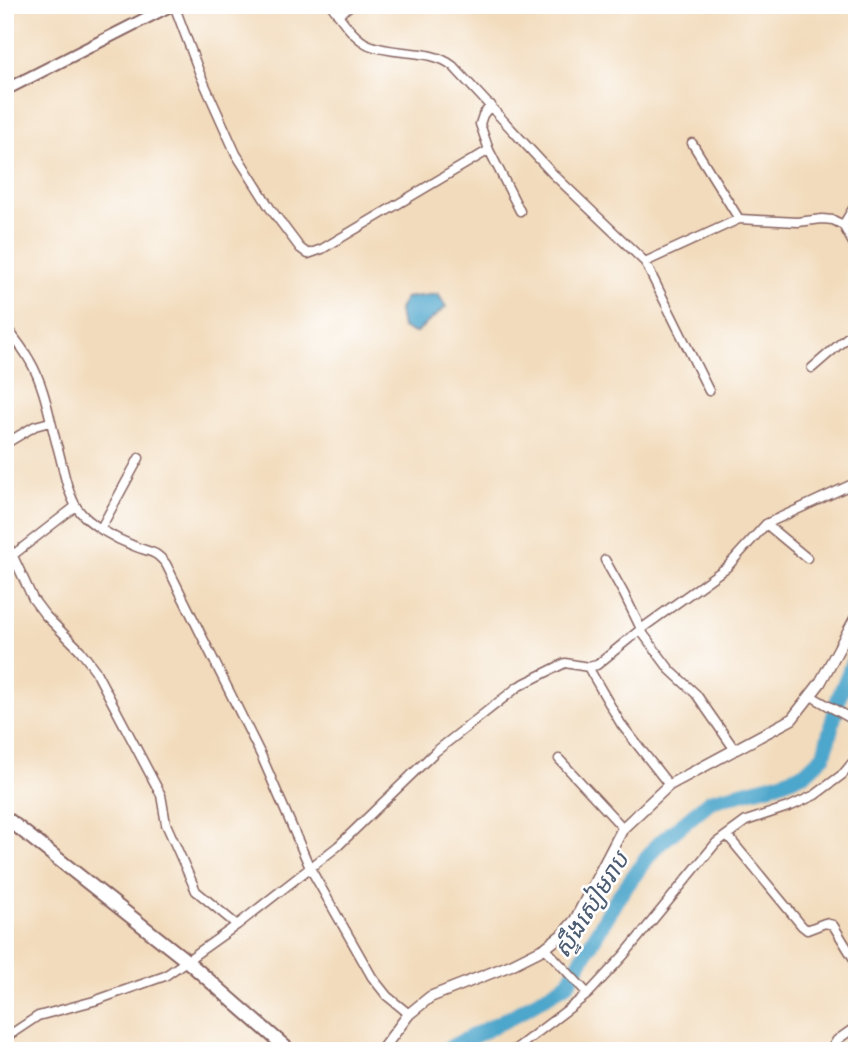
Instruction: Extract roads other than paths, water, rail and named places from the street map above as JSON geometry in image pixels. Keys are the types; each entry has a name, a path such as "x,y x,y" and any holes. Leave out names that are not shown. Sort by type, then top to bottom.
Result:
{"highway":[{"path":"5,817 187,961 290,1051"}],"main road":[{"path":"5,90 173,5"}],"street":[{"path":"173,5 200,75 236,154 288,233 308,254 489,150"},
{"path":"331,5 368,45 398,53 438,57 447,61 552,173 645,262 709,391"},
{"path":"338,15 351,5"},
{"path":"491,105 480,120 489,150 520,211"},
{"path":"692,143 739,219"},
{"path":"843,225 857,202"},
{"path":"645,262 739,219 799,222 822,219 843,225 857,250"},
{"path":"5,326 31,362 47,406 64,476 76,506 101,528 136,547 151,550 166,564 261,755 310,868 372,977 387,996 409,1014"},
{"path":"812,368 857,330"},
{"path":"5,444 35,426 50,422"},
{"path":"101,528 139,457"},
{"path":"5,1038 38,1016 94,1001 165,976 237,925 338,846 435,752 519,686 565,663 588,667 597,665 640,629 727,567 766,524 857,482"},
{"path":"13,555 76,506"},
{"path":"766,524 807,558"},
{"path":"5,539 33,599 95,670 160,795 166,824 196,891 237,925"},
{"path":"605,560 640,629 670,670 696,694 735,750"},
{"path":"382,1051 409,1014 439,992 511,965 545,948 563,934 575,920 623,828 669,785 786,723 811,696 857,615"},
{"path":"588,667 621,724 669,785"},
{"path":"811,696 856,722"},
{"path":"513,1051 586,992 624,955 699,861 727,835 746,821 815,795 843,774 857,757"},
{"path":"559,759 623,828"},
{"path":"727,835 805,929 810,930 825,923 833,925 857,964"},
{"path":"545,948 586,992"},
{"path":"830,1051 837,1041 857,1026"}],"water":[{"path":"438,294 446,307 415,333 402,328 399,310 405,298"}],"waterway":[{"name":"ស្ទឹងសៀមរាប","path":"444,1051 513,1016 568,983 616,900 655,847 710,801 779,783 805,773 824,755 839,697 857,653"}]}
